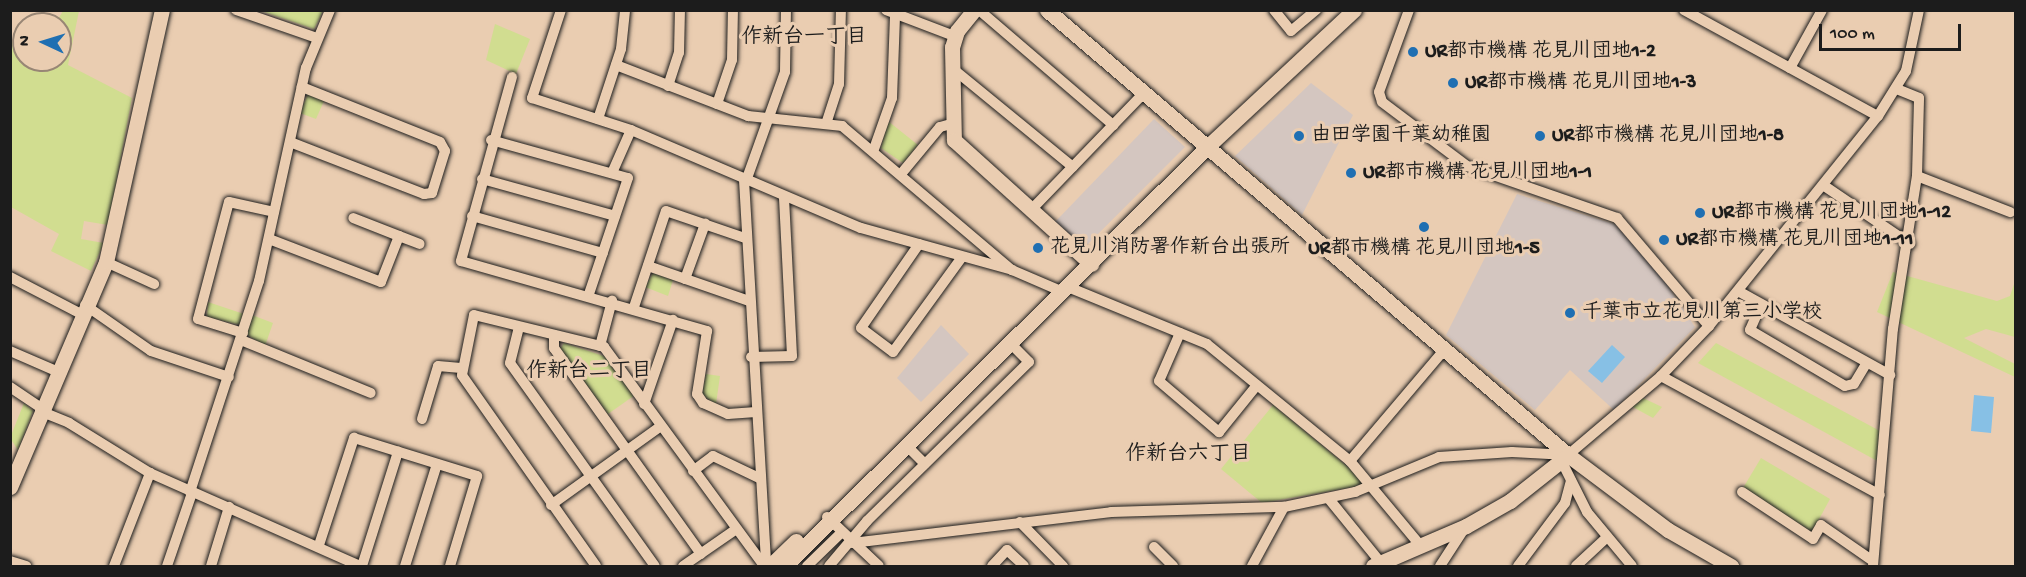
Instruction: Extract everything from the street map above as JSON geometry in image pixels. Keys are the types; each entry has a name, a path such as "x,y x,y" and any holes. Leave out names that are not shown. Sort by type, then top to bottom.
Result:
{"street":[{"path":"10,487 56,371 105,262 162,10"},
{"path":"236,10 317,38"},
{"path":"167,567 242,337 269,239 302,87 317,38 330,10"},
{"path":"561,10 532,98 631,130 745,181 861,228 1012,270 1207,344 1350,461 1374,486 1420,545"},
{"path":"598,119 616,65 625,10"},
{"path":"668,86 679,53 680,10"},
{"path":"717,104 732,60 733,10"},
{"path":"767,567 751,357 745,238 745,181 785,72 786,10"},
{"path":"826,124 839,84 841,10"},
{"path":"974,10 954,36 951,124 964,154 1091,264"},
{"path":"979,10 1113,125"},
{"path":"1047,10 1445,349 1565,458 1668,530 1731,567"},
{"path":"1274,10 1291,31 1316,10"},
{"path":"807,567 833,523 854,497 1011,344 1207,147 1354,10"},
{"path":"1409,10 1380,92 1382,102 1467,166 1617,218 1709,326"},
{"path":"1790,68 1822,10"},
{"path":"1329,499 1377,565 1466,526 1565,458 1661,376 1709,326 1878,116 1898,89 1919,10"},
{"path":"1686,11 1878,116"},
{"path":"874,149 892,98 890,13 954,36"},
{"path":"616,65 717,104 769,119 826,124 852,131 1012,270"},
{"path":"952,68 1072,167"},
{"path":"512,77 491,140 461,261 589,294 706,331 709,338 697,394 703,403 728,414 756,412"},
{"path":"290,142 424,195 432,193 445,151 440,142 302,87"},
{"path":"1873,564 1890,375 1910,244 1917,176 1919,98 1898,89"},
{"path":"1030,211 1144,93"},
{"path":"901,174 940,127 951,124"},
{"path":"612,173 631,130"},
{"path":"491,140 628,178 589,294"},
{"path":"1917,176 2010,212"},
{"path":"482,179 615,216"},
{"path":"1823,185 1910,244"},
{"path":"751,357 792,356 784,196"},
{"path":"274,212 229,202 198,319 371,393"},
{"path":"634,307 666,211 745,238"},
{"path":"472,216 603,253"},
{"path":"353,218 420,244"},
{"path":"685,279 705,224"},
{"path":"269,239 381,282 399,236"},
{"path":"919,244 861,328 892,352 962,257"},
{"path":"105,262 153,284"},
{"path":"648,266 749,301"},
{"path":"10,278 83,309 151,351 229,377"},
{"path":"1738,291 1865,366 1890,375"},
{"path":"600,346 612,301"},
{"path":"1761,305 1750,330 1845,386 1854,384 1865,366"},
{"path":"596,567 551,505 461,368 474,315 600,346 661,426 735,530 767,567"},
{"path":"644,404 674,320"},
{"path":"519,327 510,363 656,567"},
{"path":"1180,333 1158,381 1219,432 1257,385"},
{"path":"554,335 554,348 701,554"},
{"path":"829,567 925,464 1029,362 1011,344"},
{"path":"1350,461 1445,349"},
{"path":"10,351 56,371"},
{"path":"423,419 438,366 461,368"},
{"path":"1661,376 1880,495"},
{"path":"10,387 40,410 69,423 150,473 191,493 319,545 361,567 398,452"},
{"path":"551,505 661,426"},
{"path":"319,545 354,438 477,476 450,567"},
{"path":"907,446 925,464"},
{"path":"852,543 1111,512 1284,507 1329,499 1374,486 1439,457 1512,452 1565,458"},
{"path":"693,471 713,456 759,478"},
{"path":"1565,458 1571,481 1606,538 1632,567"},
{"path":"405,567 437,464"},
{"path":"114,567 150,473"},
{"path":"1518,567 1565,504 1571,481"},
{"path":"1742,492 1813,539 1821,525 1873,564"},
{"path":"211,567 230,507"},
{"path":"1252,567 1284,507"},
{"path":"1020,522 1063,567"},
{"path":"833,523 879,567"},
{"path":"767,567 833,523"},
{"path":"785,567 833,523"},
{"path":"1440,567 1466,526"},
{"path":"683,567 735,530"},
{"path":"1576,567 1606,538"},
{"path":"1154,547 1173,567"},
{"path":"992,567 1006,550 1024,567"},
{"path":"10,561 27,567"}],"shaded area":[{"name":"由田学園千葉幼稚園","path":"1311,83 1353,115 1302,215 1235,156"},
{"path":"1154,119 1185,147 1088,244 1080,244 1055,222"},
{"name":"千葉市立花見川第三小学校","path":"1517,194 1614,224 1653,264 1695,327 1614,410 1570,370 1535,410 1446,335"},
{"path":"941,325 969,354 921,402 897,378"}],"green space":[{"path":"79,11 72,45 72,12 62,12"},
{"path":"261,11 323,11 314,29"},
{"path":"495,24 530,39 516,74 486,60"},
{"path":"12,41 12,72 72,72 72,67 132,98 108,225 84,221 81,239 104,243 91,271 51,251 59,234 11,207"},
{"path":"308,94 324,101 316,119 300,113"},
{"path":"888,121 918,145 903,163 881,148"},
{"path":"1893,272 1997,301 2010,296 2015,281 2015,337 1986,329 1964,338 2015,364 2015,377 1877,312"},
{"path":"653,273 673,280 668,296 645,287"},
{"path":"208,302 244,314 241,325 207,317"},
{"path":"252,315 273,323 265,346 246,334"},
{"path":"564,343 607,357 635,395 608,414 560,349"},
{"path":"1716,343 1880,431 1879,462 1698,363"},
{"path":"706,374 720,376 716,404 702,395"},
{"path":"1641,397 1662,407 1653,418 1631,406"},
{"path":"24,403 33,411 18,450 10,438"},
{"path":"1273,405 1365,481 1365,485 1262,503 1221,469"},
{"path":"1761,458 1830,499 1812,532 1743,488"}],"water":[{"path":"1612,345 1625,357 1602,383 1588,371"},
{"path":"1974,395 1994,397 1991,433 1971,431"}],"place":[{"name":"UR都市機構 花見川団地1-2","path":"1413,52"},
{"name":"UR都市機構 花見川団地1-3","path":"1453,83"},
{"name":"由田学園千葉幼稚園","path":"1299,136"},
{"name":"UR都市機構 花見川団地1-8","path":"1540,136"},
{"name":"UR都市機構 花見川団地1-1","path":"1351,173"},
{"name":"UR都市機構 花見川団地1-12","path":"1700,213"},
{"name":"UR都市機構 花見川団地1-5","path":"1424,227"},
{"name":"UR都市機構 花見川団地1-11","path":"1664,240"},
{"name":"花見川消防署作新台出張所","path":"1038,248"},
{"name":"千葉市立花見川第三小学校","path":"1570,313"}],"district":[{"name":"作新台一丁目","path":"804,39"},
{"name":"作新台二丁目","path":"589,373"},
{"name":"作新台六丁目","path":"1188,456"}]}
